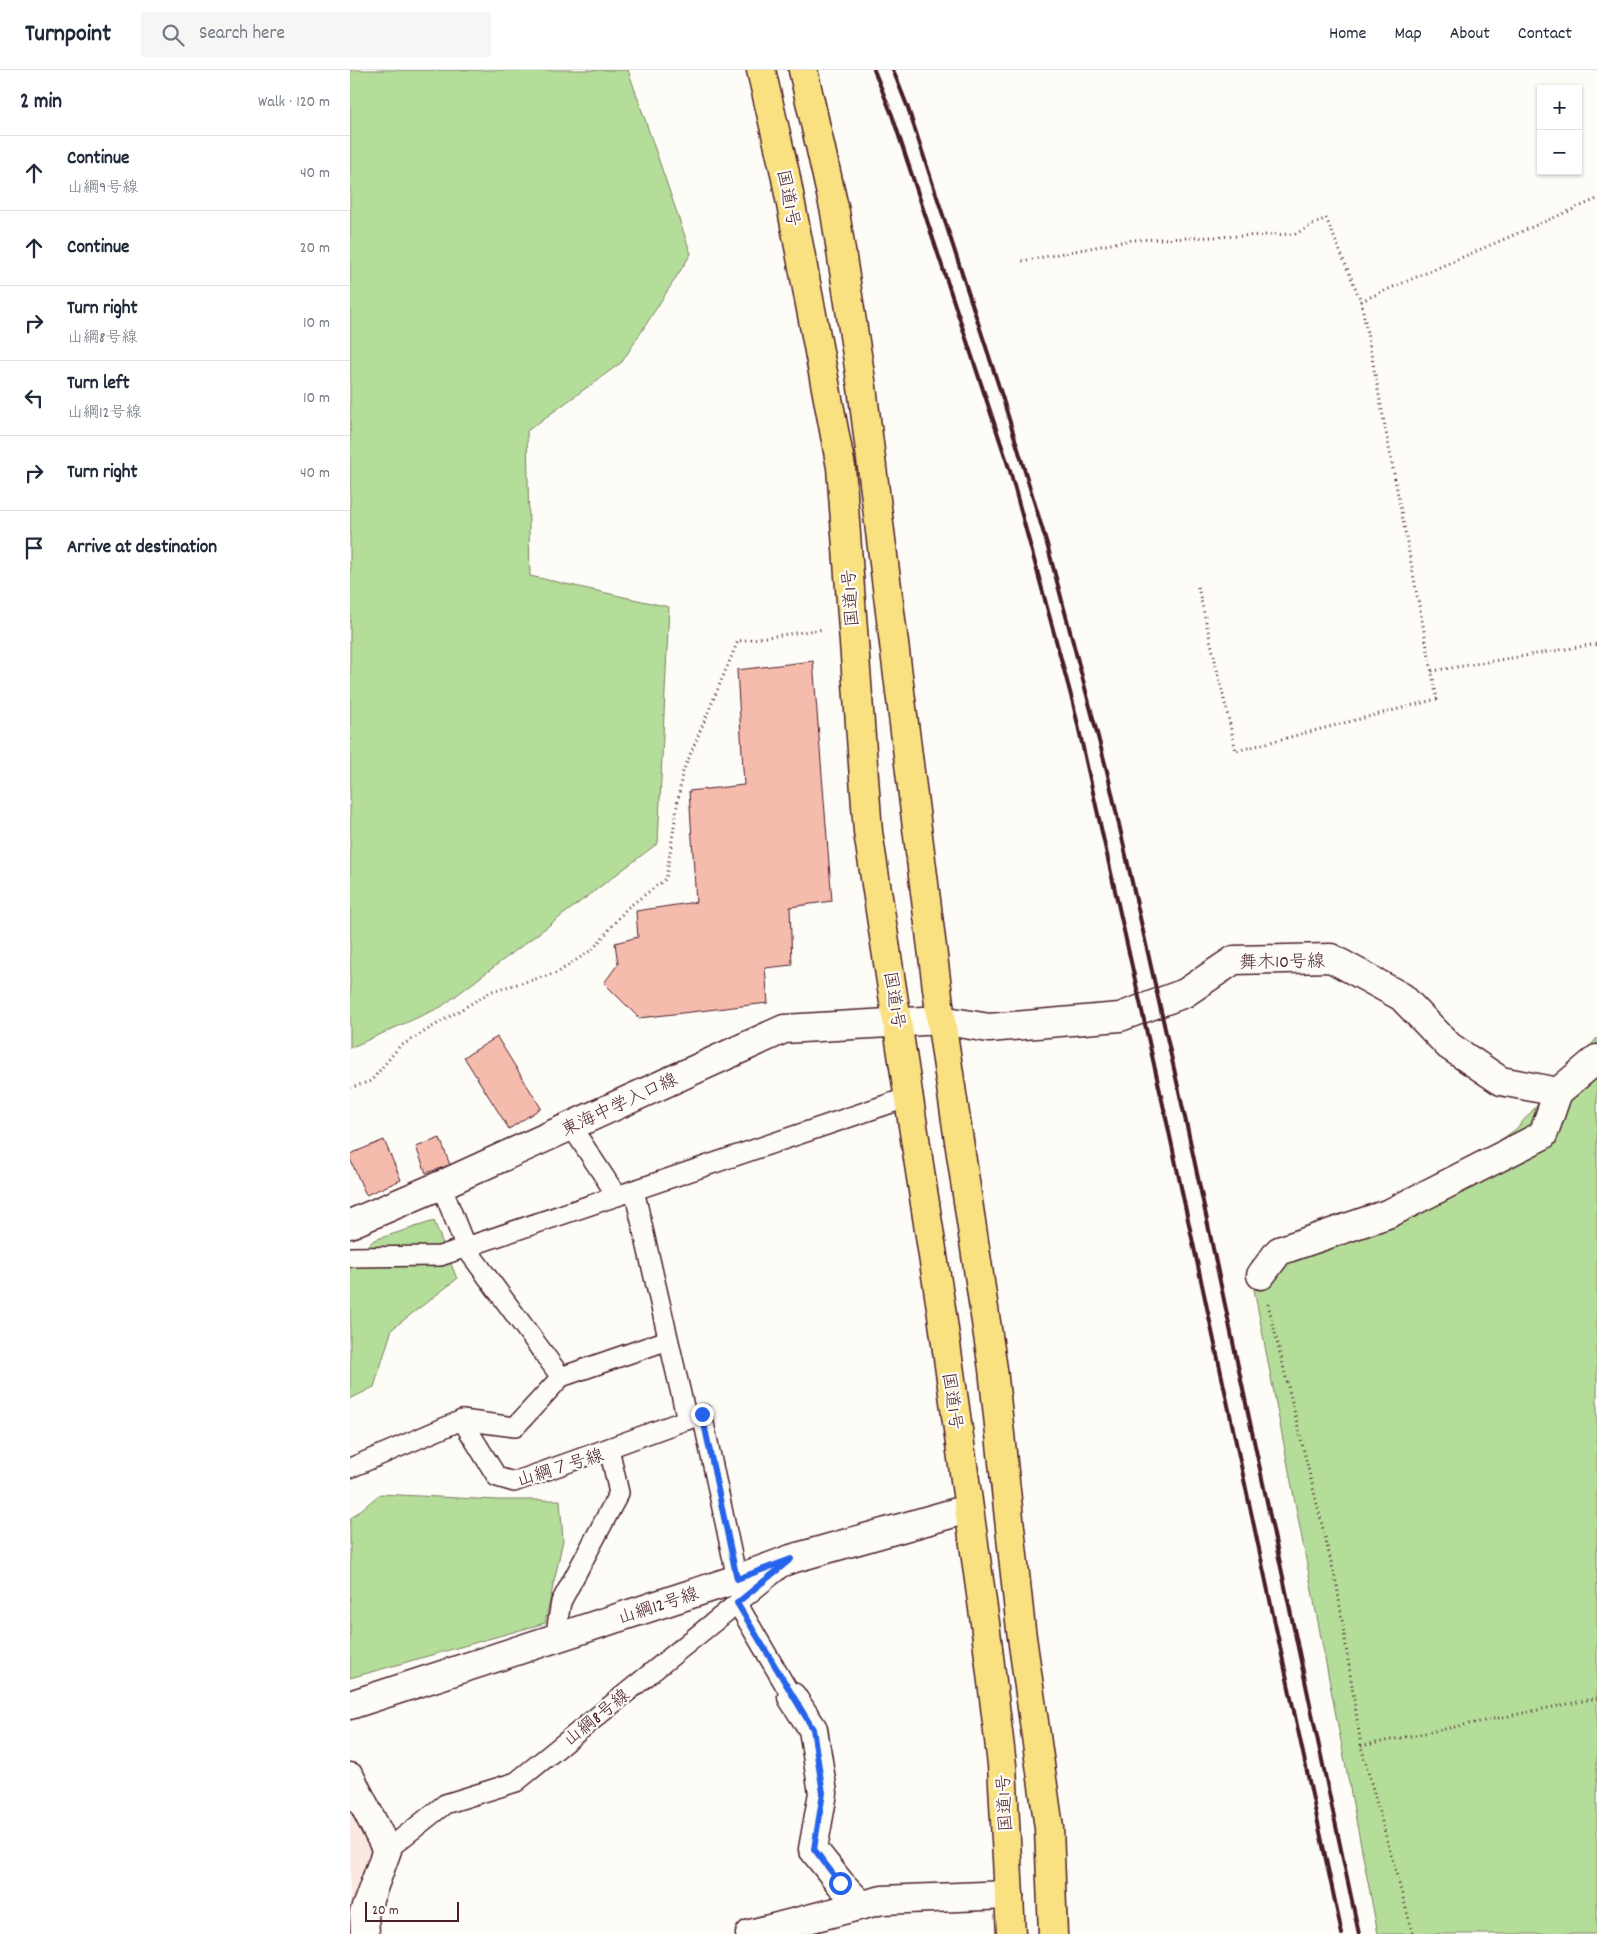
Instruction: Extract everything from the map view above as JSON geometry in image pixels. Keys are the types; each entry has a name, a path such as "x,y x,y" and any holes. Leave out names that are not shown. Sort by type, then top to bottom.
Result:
{"highway":[{"name":"国道1号","path":"762,70 785,174 841,467 868,832 941,1308 985,1623 1002,1765 1011,1934"},
{"name":"国道1号","path":"803,70 835,212 862,387 941,1020 994,1369 1021,1630 1049,1828 1053,1934"}],"street":[{"name":"舞木10号線","path":"898,1022 941,1020 989,1028 1120,1017 1185,993 1234,960 1331,958 1402,997 1449,1046 1501,1081 1558,1092"},
{"name":"東海中学入口線","path":"350,1224 441,1185 784,1029 898,1022"},
{"path":"1261,1275 1278,1251 1390,1213 1542,1135 1558,1092 1597,1059"},
{"name":"山綱12号線","path":"350,1705 555,1638 737,1591 791,1559 968,1509"},
{"path":"792,1697 813,1729 823,1793 814,1849 840,1883 861,1906"},
{"path":"350,1777 387,1850 364,1914 365,1934"},
{"path":"750,1934 882,1900 1009,1895"}],"lane":[{"path":"350,1257 440,1256 909,1097"},
{"path":"571,1126 626,1193 668,1340 687,1420"},
{"path":"441,1185 466,1248 561,1377"},
{"path":"350,1468 462,1420 515,1427 561,1377 668,1340"},
{"path":"609,1448 702,1414 737,1591 792,1697"},
{"name":"山綱７号線","path":"462,1420 497,1477 514,1482 609,1448 619,1493 561,1602 555,1638"},
{"name":"山綱8号線","path":"387,1850 445,1804 516,1782 737,1591"}],"path":[{"path":"1361,301 1597,199"},
{"path":"1022,262 1132,240 1295,234 1326,218 1361,301 1437,699 1236,752 1198,587"},
{"path":"350,1088 371,1081 399,1047 492,991 557,973 593,949 627,908 666,879 682,774 738,641 852,624"},
{"path":"1432,671 1597,644"},
{"path":"1261,1275 1337,1586 1362,1746 1413,1934"},
{"path":"1362,1746 1597,1698"}],"shaded area":[{"path":"350,1812 371,1848 350,1925"}],"green space":[{"path":"350,70 628,70 691,254 622,362 527,431 530,576 669,607 658,843 441,1007 350,1048"},
{"path":"1597,1038 1597,1934 1378,1934 1250,1268 1423,1196 1516,1129"},
{"path":"434,1221 457,1279 392,1329 374,1387 350,1399 350,1261 374,1240"},
{"path":"380,1494 497,1500 560,1500 563,1540 545,1623 350,1678 350,1519"}],"building":[{"path":"813,661 832,901 790,907 792,965 765,968 768,1003 639,1018 604,983 618,964 615,943 638,937 636,911 696,902 689,791 744,785 737,670"},
{"path":"497,1037 541,1108 509,1129 464,1057"},
{"path":"440,1138 450,1165 426,1173 416,1147"},
{"path":"384,1140 401,1180 366,1195 350,1159 350,1154"}],"railway":[{"path":"874,70 892,115 1010,471 1073,703 1168,1127 1342,1934"},
{"path":"893,70 908,108 1002,396 1047,544 1107,771 1188,1131 1359,1934"}],"route":[{"path":"702,1414 737,1579 791,1559 737,1603 813,1729 823,1793 814,1849 840,1883"}]}
